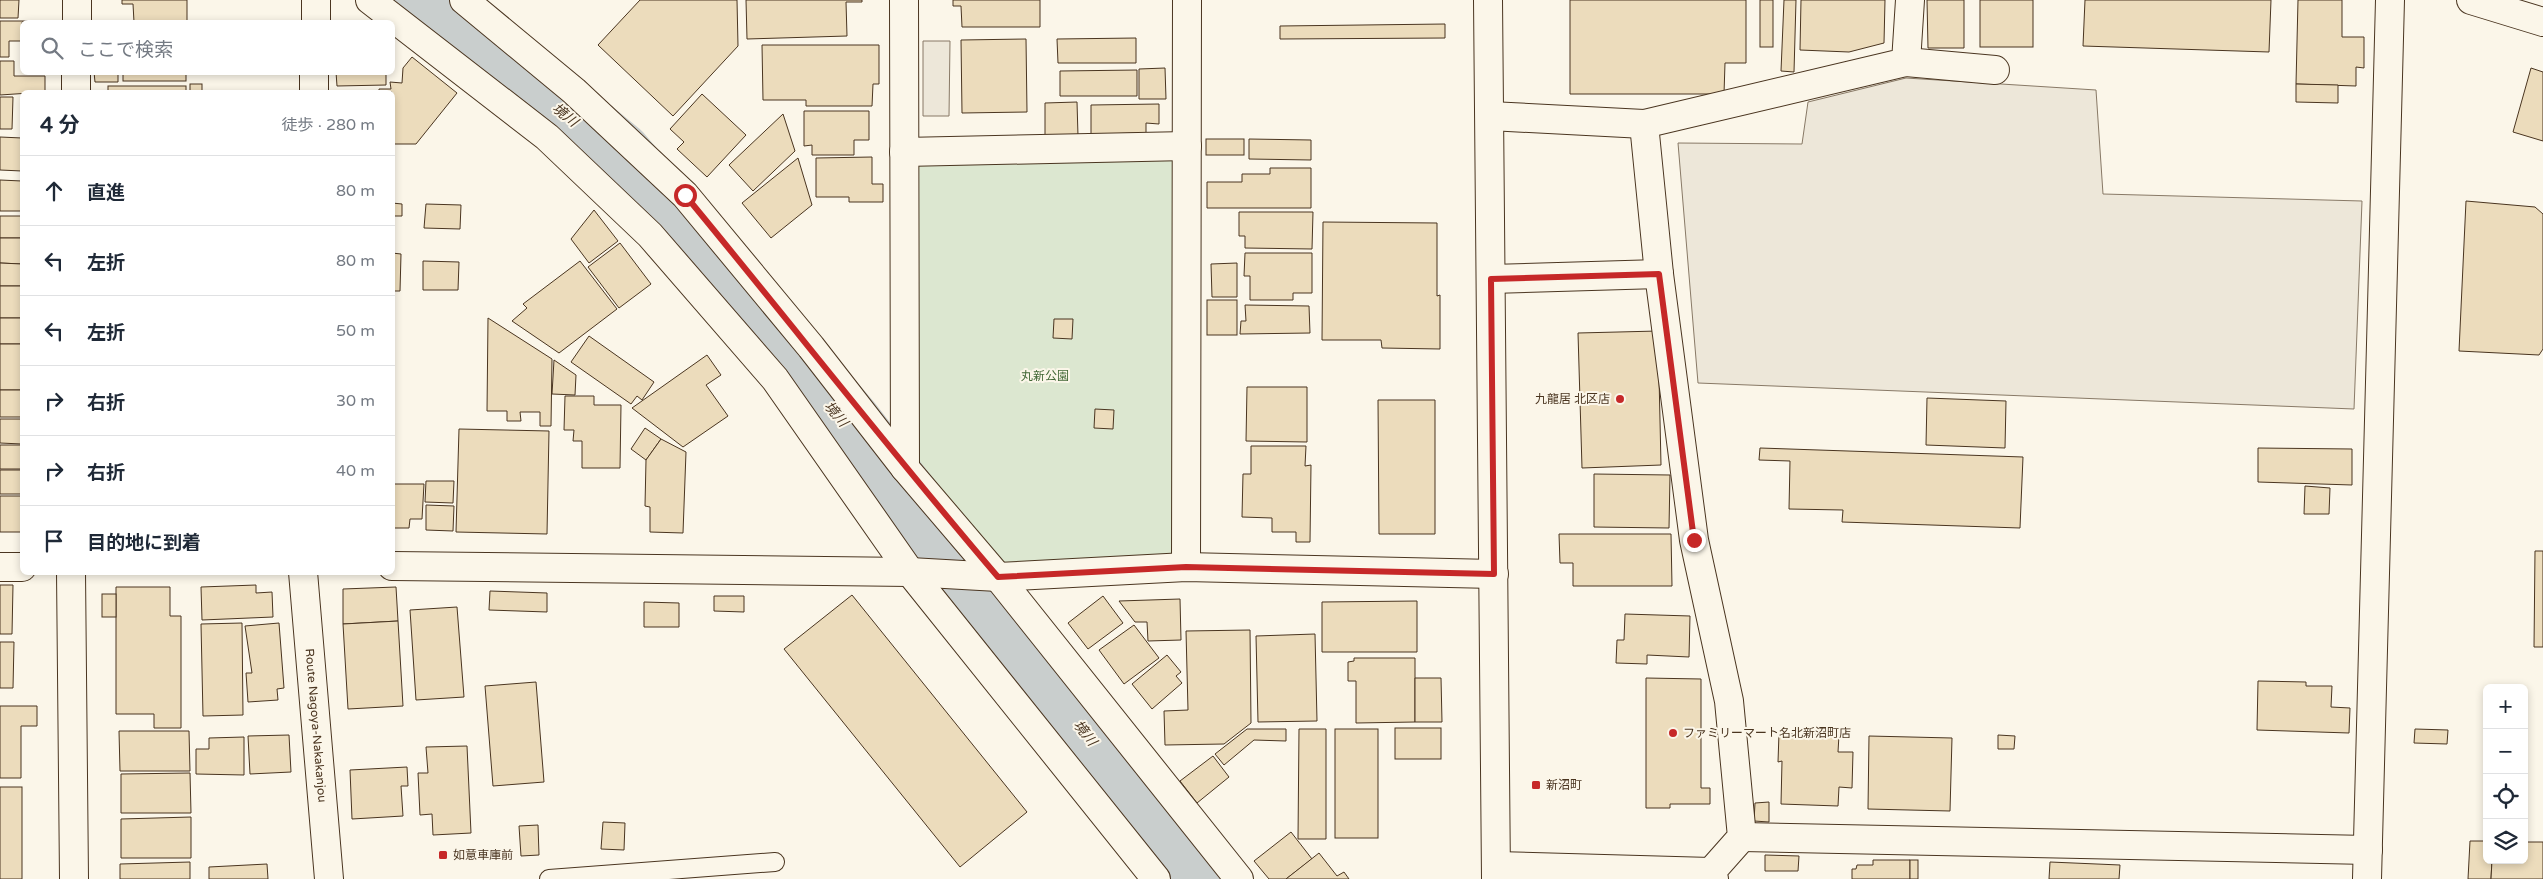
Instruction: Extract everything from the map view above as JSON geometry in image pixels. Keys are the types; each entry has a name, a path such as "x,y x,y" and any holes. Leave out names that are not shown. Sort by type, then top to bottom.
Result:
{"street":[{"path":"77,0 77,20"},
{"path":"316,0 316,20"},
{"path":"370,0 548,137 650,235 775,379 912,572 1156,879"},
{"path":"464,0 574,91 685,195 811,347 905,468 997,577 1238,879"},
{"path":"904,0 905,468"},
{"path":"1186,567 1187,0"},
{"path":"1488,0 1496,873 1712,876 1742,837 1729,702 1694,540 1659,274 1644,124"},
{"path":"1906,62 1910,0"},
{"path":"2367,879 2390,0"},
{"path":"2471,0 2543,22"},
{"path":"1490,116 1644,124 1906,62 1995,70"},
{"path":"76,75 76,90"},
{"path":"314,75 314,90"},
{"path":"904,152 1187,146"},
{"path":"1491,279 1659,274"},
{"path":"395,566 912,572 997,577 1186,567 1494,574"},
{"path":"0,567 20,567"},
{"path":"71,575 74,879"},
{"name":"Route Nagoya-Nakakanjou","path":"304,575 329,879"},
{"path":"1742,837 2368,850"}],"lane":[{"path":"549,879 775,862"}],"green space":[{"name":"丸新公園","path":"1184,150 1182,565 1000,573 908,466 908,155"}],"shaded area":[{"path":"923,41 950,41 949,116 923,116"},
{"path":"1906,78 2096,90 2103,194 2362,201 2354,409 1698,383 1678,143 1802,144 1808,102"}],"building":[{"path":"0,0 19,0 18,18 0,18"},
{"path":"122,0 187,0 187,20 134,20 133,4 122,4"},
{"path":"640,0 737,0 738,46 673,116 598,45"},
{"path":"746,0 862,0 862,2 846,2 847,36 747,39"},
{"path":"953,0 1040,0 1040,27 962,27 961,6 953,6"},
{"path":"1570,0 1746,0 1746,63 1725,63 1724,94 1570,94"},
{"path":"1760,0 1773,0 1773,47 1760,47"},
{"path":"1784,0 1796,0 1794,72 1781,71"},
{"path":"1801,0 1885,0 1884,43 1849,52 1800,50"},
{"path":"1927,0 1964,0 1964,48 1928,48"},
{"path":"1980,0 2033,0 2033,47 1980,47"},
{"path":"2085,0 2271,0 2269,52 2083,46"},
{"path":"2298,0 2342,0 2342,37 2364,37 2364,68 2356,67 2356,86 2296,84"},
{"path":"0,21 20,21 20,41 9,41 9,57 0,57"},
{"path":"1445,24 1445,38 1280,39 1280,26"},
{"path":"1136,38 1136,63 1058,63 1057,39"},
{"path":"1026,39 1027,112 962,113 961,40"},
{"path":"762,45 879,45 879,84 873,84 872,106 806,106 806,100 763,100"},
{"path":"412,57 457,93 416,144 395,144 395,90 379,90 391,89 390,82 402,83 403,68"},
{"path":"0,61 14,61 14,76 45,76 45,90 20,90 20,94 0,95"},
{"path":"1165,68 1166,99 1139,99 1139,69"},
{"path":"2531,68 2543,72 2543,141 2513,132"},
{"path":"1137,70 1137,96 1060,96 1060,71"},
{"path":"94,75 118,75 118,82 95,82"},
{"path":"123,75 186,75 186,81 123,81"},
{"path":"336,75 386,75 386,85 337,86"},
{"path":"190,84 202,84 202,90 190,90"},
{"path":"2296,84 2338,85 2338,103 2296,102"},
{"path":"108,86 186,86 186,90 108,90"},
{"path":"702,94 746,135 707,177 677,149 684,142 670,129"},
{"path":"0,97 13,97 12,129 0,129"},
{"path":"1077,102 1078,136 1045,136 1045,103"},
{"path":"1159,104 1159,124 1146,123 1146,133 1091,134 1091,105"},
{"path":"804,111 869,111 869,140 854,140 854,155 812,155 812,145 804,146"},
{"path":"783,114 795,151 753,191 729,165"},
{"path":"0,137 20,138 20,171 0,170"},
{"path":"1206,139 1244,139 1244,155 1206,155"},
{"path":"1249,139 1311,140 1311,160 1249,159"},
{"path":"872,157 872,184 883,184 883,202 849,202 849,197 816,197 816,158"},
{"path":"798,158 812,205 771,238 742,203"},
{"path":"1270,168 1311,168 1311,208 1207,208 1207,182 1242,182 1242,174 1270,174"},
{"path":"0,180 20,181 20,211 0,211"},
{"path":"2466,201 2535,207 2543,214 2543,349 2539,355 2459,351"},
{"path":"395,203 402,204 402,216 395,216"},
{"path":"426,204 461,205 460,229 424,228"},
{"path":"594,210 618,241 589,263 571,239"},
{"path":"1239,212 1313,212 1312,249 1245,248 1245,236 1239,236"},
{"path":"0,216 20,216 20,238 0,238"},
{"path":"1323,222 1437,223 1437,296 1440,295 1440,349 1382,348 1381,340 1322,340"},
{"path":"0,238 20,238 20,264 0,263"},
{"path":"620,243 651,284 619,308 588,267"},
{"path":"395,253 401,254 400,291 395,291"},
{"path":"1245,253 1312,253 1312,293 1293,293 1293,300 1250,300 1250,276 1244,276"},
{"path":"423,261 459,262 458,290 423,290"},
{"path":"580,261 617,309 559,353 512,321 527,308 523,304"},
{"path":"0,263 20,264 20,286 0,286"},
{"path":"1237,263 1237,297 1212,297 1211,264"},
{"path":"0,286 20,286 20,318 0,318"},
{"path":"1207,300 1237,300 1237,335 1207,335"},
{"path":"1245,305 1309,306 1310,333 1240,334 1241,321 1246,321"},
{"path":"0,318 20,318 20,344 0,344"},
{"path":"488,318 552,359 551,426 540,426 540,412 520,412 521,421 507,421 507,411 487,411"},
{"path":"1054,319 1073,319 1072,339 1053,338"},
{"name":"九龍居 北区店","path":"1658,331 1661,465 1582,468 1578,333"},
{"path":"589,336 654,382 642,400 637,396 631,404 571,362"},
{"path":"0,344 20,344 20,390 0,390"},
{"path":"707,355 721,375 706,385 728,416 683,447 632,408"},
{"path":"554,360 576,375 575,395 552,394"},
{"path":"1247,387 1307,387 1307,442 1246,441"},
{"path":"0,390 20,390 20,417 0,417"},
{"path":"565,396 594,396 594,405 621,405 620,468 582,468 582,441 573,441 574,430 564,430"},
{"path":"1927,398 2006,401 2005,448 1926,445"},
{"path":"1378,400 1435,400 1435,534 1379,534"},
{"path":"1095,409 1114,410 1113,429 1094,428"},
{"path":"0,419 20,419 20,444 0,443"},
{"path":"645,428 661,439 646,460 631,449"},
{"path":"459,429 549,431 547,534 456,532"},
{"path":"661,439 686,452 683,533 650,532 650,507 645,506 646,460"},
{"path":"0,445 20,445 20,469 0,469"},
{"path":"1251,446 1306,446 1305,466 1311,465 1310,542 1296,542 1296,532 1272,532 1272,518 1242,517 1243,474 1251,474"},
{"path":"1760,448 2023,457 2020,528 1842,522 1843,510 1789,509 1790,461 1759,460"},
{"path":"2258,448 2352,449 2352,485 2258,482"},
{"path":"0,470 20,470 20,494 0,494"},
{"path":"1594,474 1670,475 1669,528 1594,527"},
{"path":"426,481 454,481 453,503 425,502"},
{"path":"395,484 424,484 422,519 410,519 409,528 395,528"},
{"path":"2305,486 2330,488 2329,514 2304,514"},
{"path":"0,496 20,496 20,532 0,532"},
{"path":"426,505 454,506 453,531 426,530"},
{"path":"1559,534 1671,534 1672,586 1573,586 1573,563 1560,563"},
{"path":"2535,551 2543,551 2543,647 2534,647"},
{"path":"0,585 13,585 12,634 0,634"},
{"path":"256,585 256,593 272,592 273,617 202,620 201,587"},
{"path":"116,587 170,587 170,616 181,616 181,728 154,728 154,714 116,714"},
{"path":"396,587 398,621 343,624 343,589"},
{"path":"490,591 547,593 547,612 489,610"},
{"path":"102,594 116,594 116,617 102,617"},
{"path":"852,595 1027,812 960,867 784,649"},
{"path":"714,596 744,596 744,612 714,611"},
{"path":"1103,596 1123,623 1088,649 1068,623"},
{"path":"1180,599 1181,640 1148,641 1147,622 1135,622 1119,601"},
{"path":"1417,601 1417,652 1322,652 1322,602"},
{"path":"644,602 679,603 679,627 644,627"},
{"path":"457,607 464,697 416,700 410,610"},
{"path":"1625,614 1690,616 1689,657 1647,655 1647,664 1616,663 1617,640 1624,640"},
{"path":"398,621 403,706 348,709 343,624"},
{"path":"242,623 243,715 203,716 201,624"},
{"path":"279,623 284,688 277,689 278,700 248,702 246,673 252,673 245,626"},
{"path":"1134,625 1159,658 1124,684 1099,650"},
{"path":"1250,630 1251,723 1224,744 1165,745 1164,711 1188,710 1186,631"},
{"path":"1315,634 1317,721 1258,722 1256,636"},
{"path":"0,642 14,642 13,688 0,688"},
{"path":"1167,655 1181,672 1176,676 1182,683 1152,709 1132,684"},
{"path":"1354,658 1415,658 1415,722 1356,723 1356,681 1348,681 1348,662 1354,661"},
{"path":"1415,678 1441,678 1442,722 1415,722"},
{"name":"ファミリーマート名北新沼町店","path":"1646,678 1701,679 1701,788 1710,788 1710,804 1670,804 1670,808 1646,808"},
{"path":"2258,681 2306,682 2306,686 2332,686 2331,707 2350,708 2349,733 2257,730"},
{"path":"536,682 544,782 493,786 485,686"},
{"path":"0,706 37,706 37,726 21,726 21,778 0,778"},
{"path":"1395,728 1441,728 1441,759 1395,759"},
{"path":"1247,729 1286,729 1286,741 1254,740 1224,765 1215,754"},
{"path":"1299,729 1326,729 1326,839 1298,839"},
{"path":"1335,729 1378,729 1378,838 1335,838"},
{"path":"2415,729 2448,730 2447,744 2414,743"},
{"path":"119,731 189,731 190,771 120,771"},
{"path":"1779,733 1839,735 1838,752 1853,752 1852,788 1839,787 1838,806 1781,804 1782,761 1778,762"},
{"path":"289,735 291,772 250,774 248,736"},
{"path":"1998,735 2015,736 2014,749 1998,749"},
{"path":"1869,736 1952,738 1950,811 1868,809"},
{"path":"244,737 244,775 196,774 196,749 209,749 209,738"},
{"path":"467,746 471,833 433,835 432,814 420,815 418,773 428,773 426,747"},
{"path":"1213,756 1229,777 1197,803 1180,781"},
{"path":"407,767 408,786 401,786 403,816 352,819 350,770"},
{"path":"190,773 191,813 121,813 121,774"},
{"path":"0,787 22,787 22,879 0,879"},
{"path":"1769,802 1769,822 1754,821 1755,803"},
{"path":"191,817 191,858 121,858 121,819"},
{"path":"603,822 625,823 624,850 601,849"},
{"path":"538,825 539,855 521,856 519,826"},
{"path":"1291,832 1312,859 1286,879 1269,879 1254,861"},
{"path":"2470,841 2483,841 2483,864 2492,864 2491,879 2468,879"},
{"path":"2528,842 2543,842 2543,879 2491,879 2492,864 2528,864"},
{"path":"1319,853 1337,876 1344,872 1349,879 1286,879"},
{"path":"1765,855 1799,856 1798,871 1765,871"},
{"path":"1873,860 1910,860 1910,879 1852,879 1852,869 1856,869 1857,865 1873,865"},
{"path":"1910,860 1918,860 1918,879 1910,879"},
{"path":"190,862 190,879 120,879 120,864"},
{"path":"2050,862 2120,865 2119,879 2049,879"},
{"path":"267,864 268,879 209,879 209,867"}],"waterway":[{"name":"境川","path":"421,0 454,23 616,156 848,427 1198,879"}],"place":[{"name":"九龍居 北区店","path":"1620,399"},
{"name":"ファミリーマート名北新沼町店","path":"1673,733"},
{"name":"新沼町","path":"1536,785"},
{"name":"如意車庫前","path":"443,855"}],"route":[{"path":"685,195 811,347 905,468 998,577 1186,567 1494,574 1491,279 1659,274 1694,540"}]}
